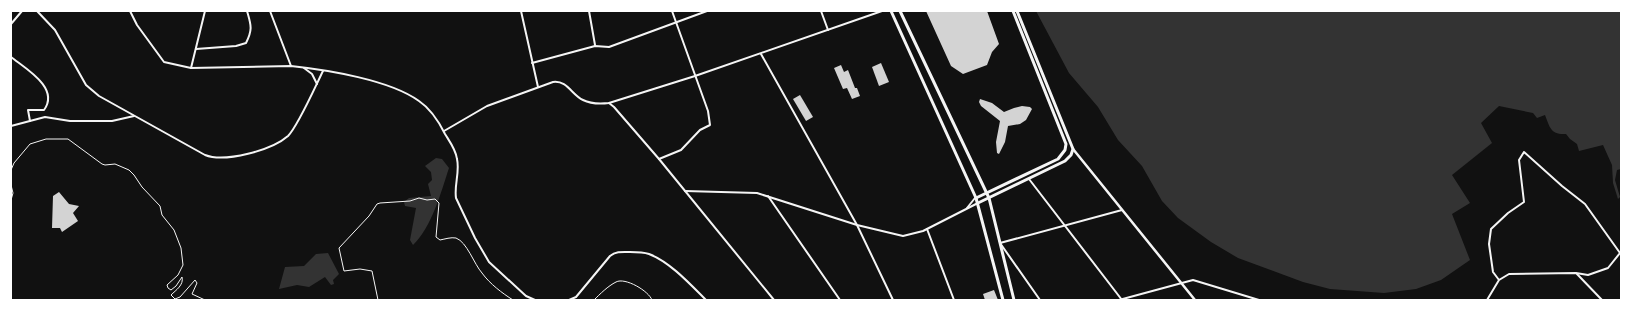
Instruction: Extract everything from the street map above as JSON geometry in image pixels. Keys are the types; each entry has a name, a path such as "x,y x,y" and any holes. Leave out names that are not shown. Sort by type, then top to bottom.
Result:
{"main road":[{"path":"890,11 978,203 1002,300"},
{"path":"900,11 989,198 1014,300"},
{"path":"976,198 1058,159 1065,150 1066,144 1013,11"},
{"path":"978,203 1065,161 1071,156 1073,149 1018,11"}],"street":[{"path":"11,24 22,11"},
{"path":"37,11 55,30 86,85 99,96 210,157 235,157 263,149 288,136 323,71"},
{"path":"130,11 137,25 164,62 191,68 303,67 383,84 402,90 420,102 428,109 444,131 457,159 456,198 475,238 490,262 526,296 535,300"},
{"path":"191,68 205,11"},
{"path":"196,50 236,46 246,43 251,33 251,24 247,11"},
{"path":"270,11 292,66"},
{"path":"521,11 538,88"},
{"path":"589,11 595,46"},
{"path":"659,159 682,150 700,130 710,125 708,111 672,11"},
{"path":"532,63 595,46 609,48 707,11"},
{"path":"821,11 828,30"},
{"path":"444,131 487,106 557,81 564,84 582,100 594,103 609,103 761,54 882,11"},
{"path":"761,54 857,225 893,300"},
{"path":"11,57 41,80 49,95 48,104 44,110 28,110 30,121"},
{"path":"303,67 312,74 317,84"},
{"path":"609,103 659,159 774,300"},
{"path":"11,126 45,117 70,121 112,121 135,116"},
{"path":"1073,149 1195,300"},
{"path":"1487,300 1499,280 1508,274 1576,273 1588,275 1608,268 1621,253 1585,204 1562,186 1524,152 1520,160 1524,202 1508,213 1491,229 1489,244 1493,272 1499,280"},
{"path":"1029,179 1121,300 1175,286 1181,282 1193,280 1259,300"},
{"path":"685,191 757,193 857,225 903,236 927,229 978,203"},
{"path":"768,196 840,300"},
{"path":"966,209 976,198"},
{"path":"1040,300 1000,243 1122,210"},
{"path":"927,229 954,300"},
{"path":"569,300 576,297 613,253 620,252 645,253 654,257 682,276 706,300"},
{"path":"1576,273 1602,300"}],"path":[{"path":"11,170 14,163 30,144 46,139 68,139 102,164 115,164 128,170 160,206 162,215 174,230 180,242 183,265 178,275 167,285 168,288 171,290 180,277 183,278 179,289 171,295 174,298 180,297 195,280 197,283 192,294 204,300"},
{"path":"11,185 13,193 11,200"},
{"path":"378,300 372,271 360,269 344,271 339,248 361,225 376,204 410,201 419,198 427,200 435,199 439,203 436,237 440,240 455,238 461,241 482,274 513,300"},
{"path":"594,300 616,281 623,281 638,286 651,296 652,300"}],"shaded area":[{"path":"1036,11 1621,11 1621,169 1617,170 1615,180 1620,197 1618,199 1613,183 1612,165 1603,145 1579,151 1577,144 1566,134 1557,133 1552,130 1545,115 1537,118 1533,113 1499,106 1481,123 1492,143 1452,175 1470,203 1452,214 1470,260 1441,280 1416,289 1384,293 1330,289 1303,282 1238,258 1211,242 1178,218 1162,201 1142,166 1118,140 1098,107 1069,73"},
{"path":"436,158 442,159 449,168 431,219 420,238 413,245 410,240 416,208 405,206 404,202 409,198 431,196 428,184 432,180 431,172 425,166"},
{"path":"328,253 339,274 333,280 334,284 331,285 325,277 309,287 297,285 279,289 285,267 304,266 316,254"}],"building":[{"path":"926,11 987,11 999,44 992,52 987,65 963,74 951,66"},
{"path":"881,63 889,82 879,86 872,67"},
{"path":"841,65 844,72 848,70 860,96 852,99 847,88 843,89 834,68"},
{"path":"800,95 813,117 806,121 793,99"},
{"path":"980,99 992,103 1004,112 1022,106 1030,107 1032,109 1026,120 1020,124 1008,126 1005,142 999,154 997,153 996,142 1000,121 981,106 979,102"},
{"path":"59,192 69,204 79,206 73,213 78,221 62,232 60,228 52,228 53,196"},
{"path":"994,290 998,300 985,300 983,294"}]}
